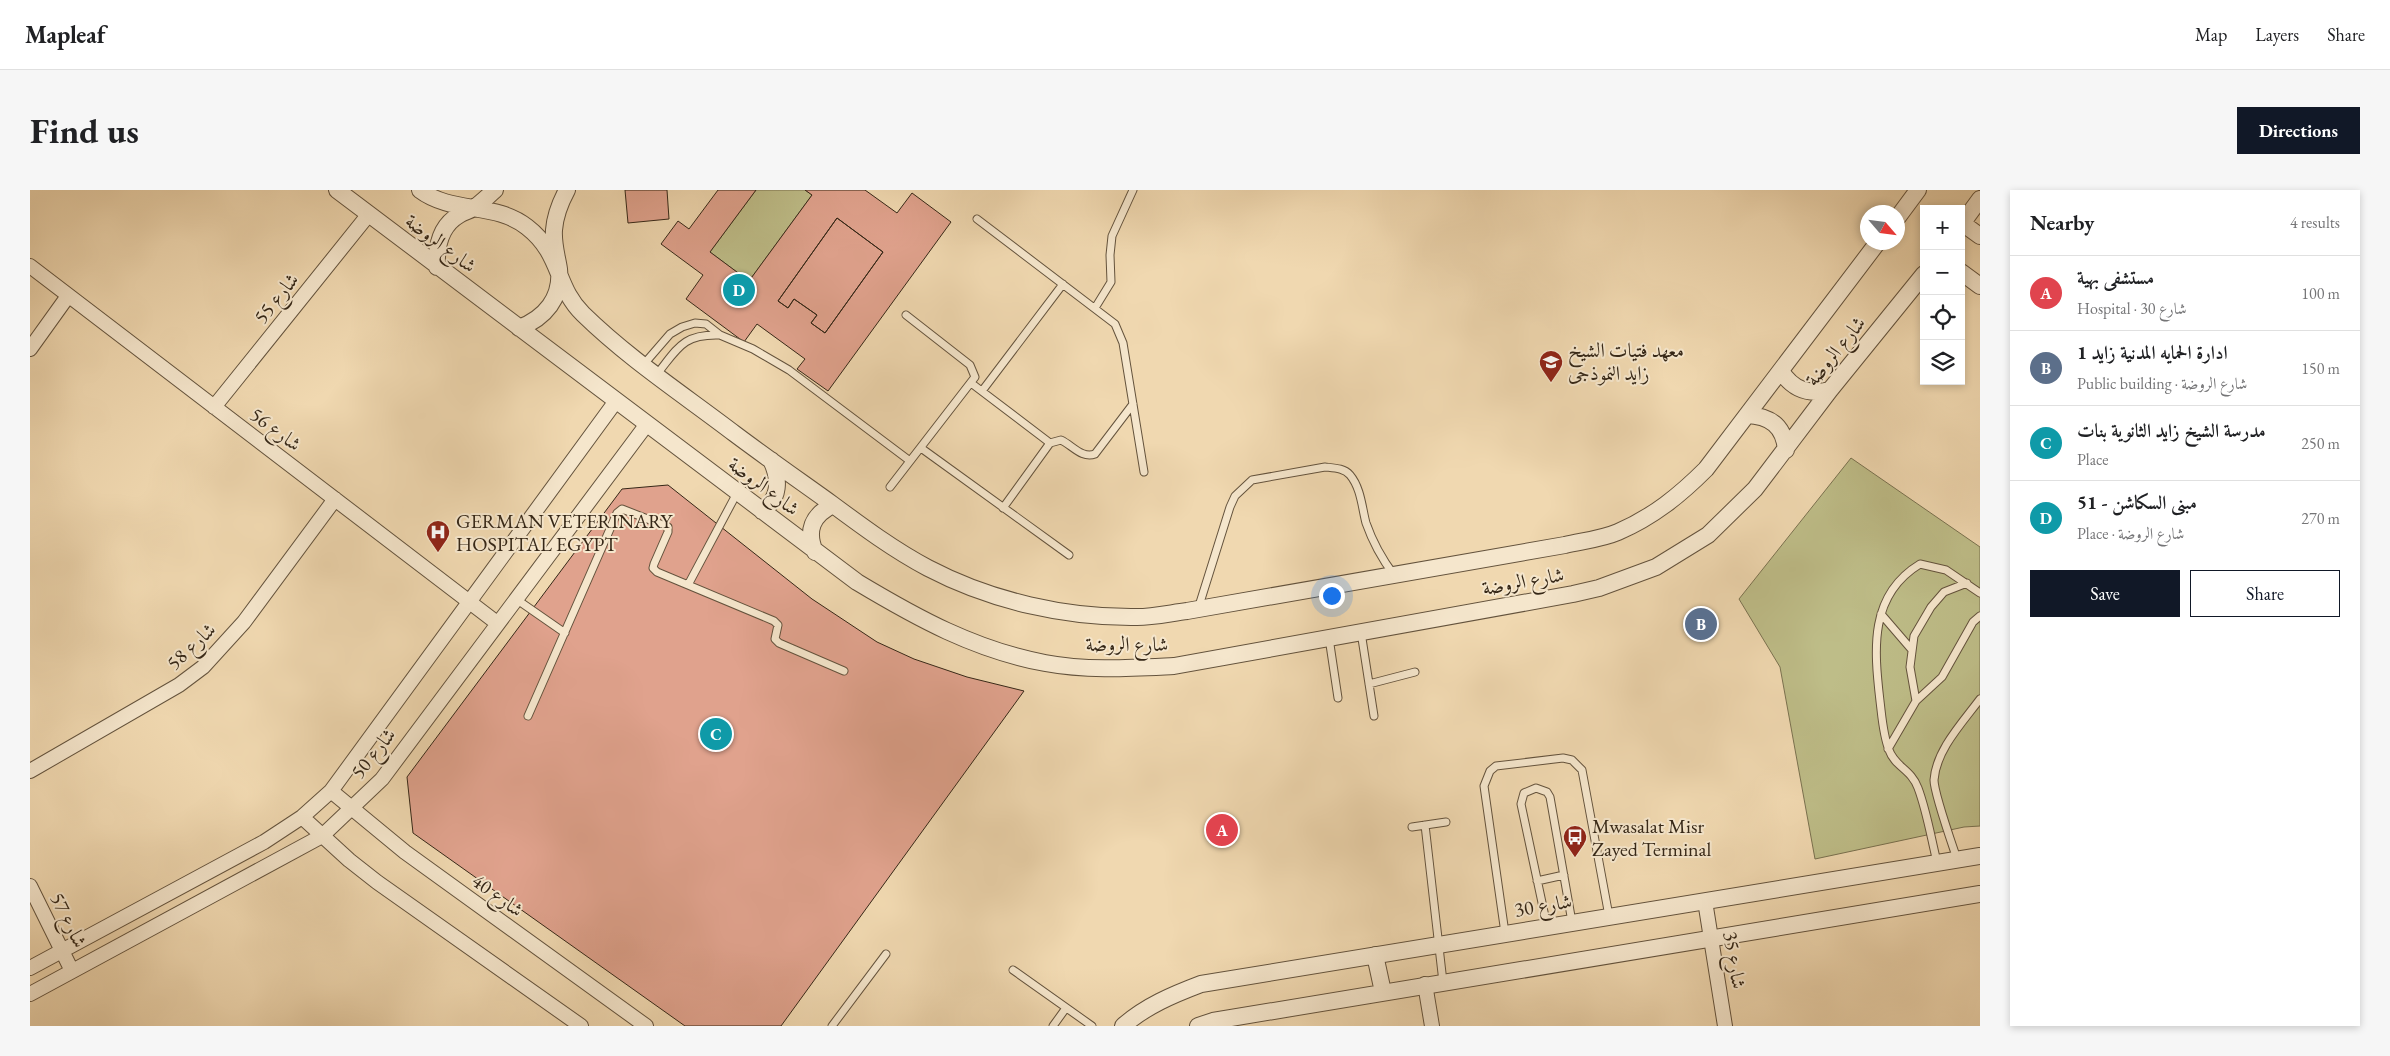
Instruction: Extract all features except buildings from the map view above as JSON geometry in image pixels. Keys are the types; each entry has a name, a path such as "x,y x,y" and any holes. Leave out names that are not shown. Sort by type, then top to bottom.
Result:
{"street":[{"name":"شارع الروضة","path":"337,190 857,582 914,617 976,644 1045,663 1107,669 1174,666 1330,638 1599,588 1656,567 1708,535 1752,492 1830,390 1920,279"},
{"name":"شارع الروضة","path":"420,190 435,199 473,209 500,213 525,225 539,237 551,252 570,299 603,334 882,541 928,568 978,590 1021,603 1084,614 1138,617 1198,609 1565,545 1617,532 1650,516 1680,495 1706,469 1872,250"},
{"path":"438,267 436,252 440,237 448,224 459,215 473,209 495,190"},
{"path":"520,328 534,322 546,312 555,299 559,284 559,268 554,231 557,212 567,190"},
{"path":"1905,208 1918,190"},
{"path":"1965,220 1980,199"},
{"name":"شارع 55","path":"214,406 369,214"},
{"path":"1965,226 1980,236"},
{"name":"شارع 56","path":"30,266 497,623"},
{"path":"1965,275 1980,286"},
{"path":"30,349 68,296"},
{"path":"1781,371 1792,384 1807,392 1819,393 1830,390"},
{"name":"شارع 50","path":"30,968 264,842 302,817 331,791 616,401"},
{"path":"1747,415 1760,416 1771,420 1780,427 1785,438 1786,450"},
{"name":"شارع 50","path":"30,994 322,836 382,779 647,424"},
{"path":"762,512 768,507 777,489 777,479 771,460"},
{"name":"شارع 58","path":"30,771 179,685 203,667 244,622 335,499"},
{"path":"815,552 810,541 810,530 814,519 822,510 833,505"},
{"name":"شارع 40","path":"331,791 404,852 646,1026"},
{"path":"302,817 377,882 581,1026"},
{"name":"شارع 30","path":"1123,1026 1136,1014 1167,996 1201,984 1980,856"},
{"name":"شارع 57","path":"30,886 72,971"},
{"path":"1198,1026 1213,1020 1425,984 1980,894"},
{"name":"شارع 35","path":"1705,900 1725,1026"},
{"path":"1376,955 1383,992"},
{"path":"1425,984 1432,1026"}],"lane":[{"path":"1095,308 1111,282 1110,255 1112,236 1132,190"},
{"path":"977,219 1115,324 1120,332 1144,472"},
{"path":"982,391 1063,284"},
{"path":"890,487 975,377 970,365 906,315"},
{"path":"644,364 670,334 682,326 695,323 706,324 720,335 753,349 789,370 910,461"},
{"path":"657,374 682,342 703,334 720,335"},
{"path":"971,383 1050,442"},
{"path":"1003,508 1050,442 1061,440 1084,455 1090,456 1095,454 1133,404"},
{"path":"921,448 1069,555"},
{"path":"1198,609 1230,507 1238,492 1252,480 1325,467 1337,468 1349,473 1355,483 1372,541 1394,575"},
{"path":"688,585 737,492"},
{"path":"528,716 619,510 626,510 668,527 668,532 653,568 657,572 774,621 778,625 776,639 779,643 844,671"},
{"path":"1938,863 1918,788 1912,775 1905,768 1894,762 1888,749 1875,654 1881,614 1894,586 1905,573 1920,564 1946,570 1980,593"},
{"path":"1916,701 1910,667 1914,636 1931,607 1944,592 1967,584"},
{"path":"516,598 565,633"},
{"path":"1881,614 1912,650"},
{"path":"1888,749 1916,701 1942,677 1973,622 1980,616"},
{"path":"1361,632 1374,716"},
{"path":"1330,638 1338,698"},
{"path":"1370,684 1415,672"},
{"path":"1957,860 1934,781 1941,758 1954,733 1980,699"},
{"path":"1505,933 1484,786 1486,778 1496,766 1563,758 1572,760 1582,770 1609,916"},
{"path":"1547,926 1521,804 1524,793 1536,788 1547,792 1550,797 1572,922"},
{"path":"1412,827 1446,822"},
{"path":"1425,825 1443,982"},
{"path":"1537,881 1564,876"},
{"path":"832,1026 886,954"},
{"path":"1013,970 1092,1026"},
{"path":"1053,1026 1066,1008"}],"shaded area":[{"path":"756,190 805,190 812,195 749,281 710,252"},
{"path":"1851,458 1980,547 1980,826 1964,827 1815,859 1780,667 1739,599"}],"place":[{"name":"مبنى السكاشن - 51","path":"739,290"},
{"name":"معهد فتيات الشيخ زايد النموذجى","path":"1551,383"},
{"name":"GERMAN VETERINARY HOSPITAL EGYPT","path":"438,553"},
{"name":"ادارة الحمايه المدنية زايد 1","path":"1701,624"},
{"name":"مدرسة الشيخ زايد الثانوية بنات","path":"716,734"},
{"name":"مستشفى بهية","path":"1222,830"},
{"name":"Mwasalat Misr Zayed Terminal","path":"1575,858"}]}
